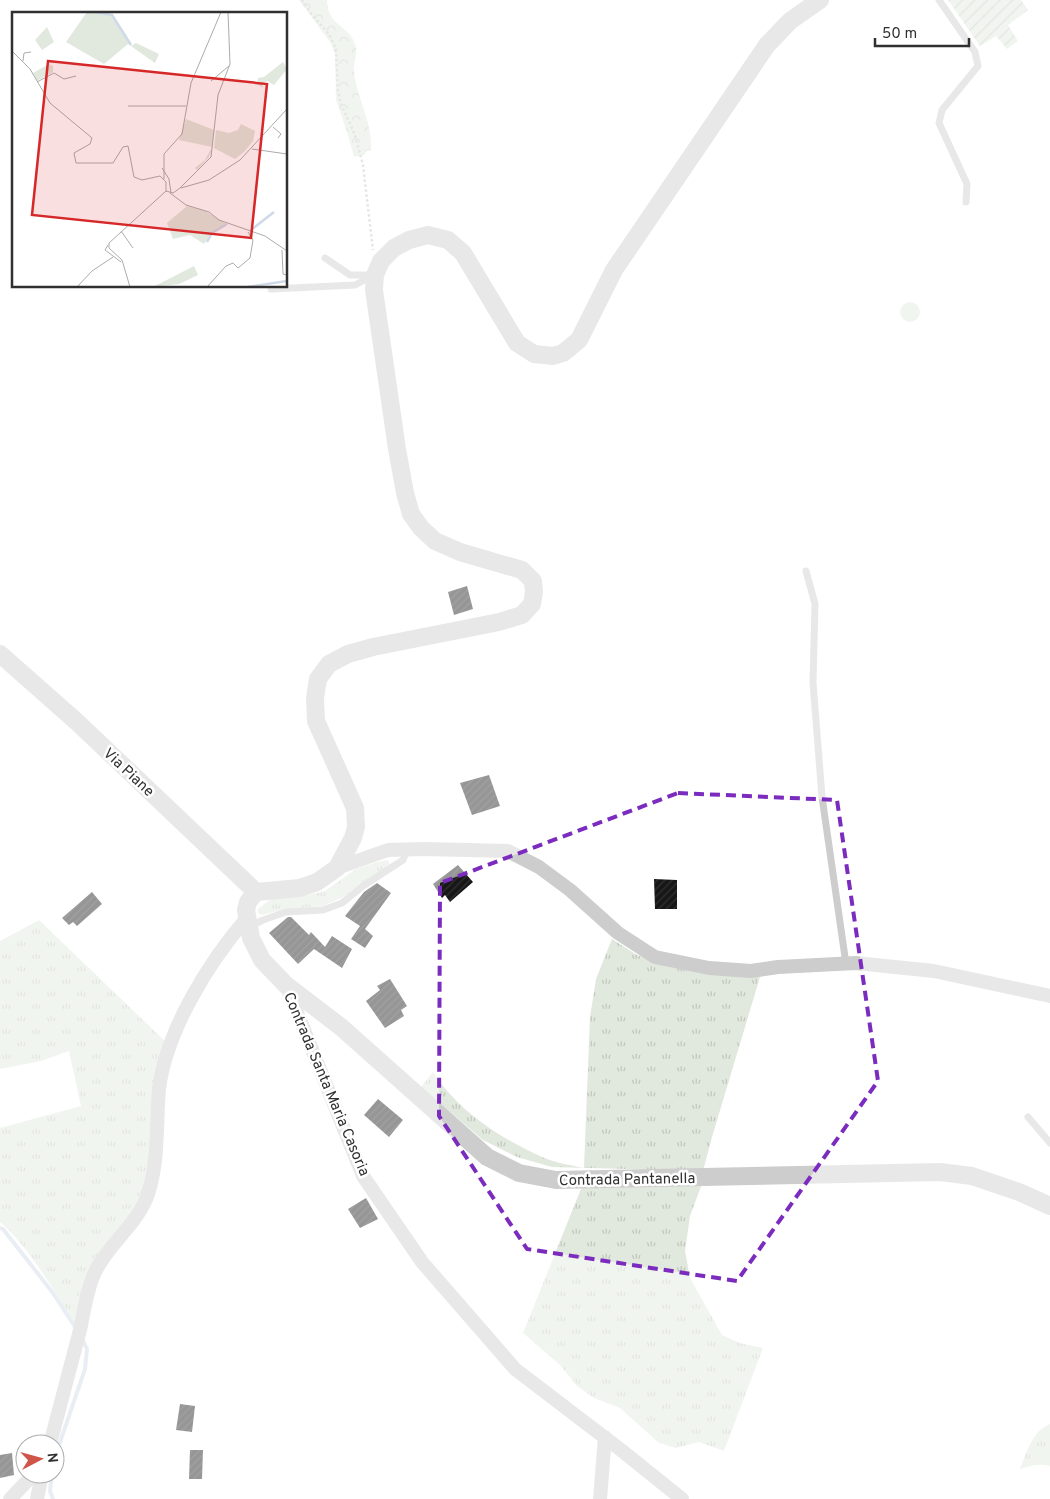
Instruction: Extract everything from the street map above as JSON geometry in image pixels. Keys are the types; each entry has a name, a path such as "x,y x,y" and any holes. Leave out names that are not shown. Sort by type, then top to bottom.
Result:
{"street":[{"path":"337,868 353,838 356,827 355,808 316,721 315,698 318,679 329,664 348,654 373,647 499,622 522,615 532,604 534,592 532,581 522,570 460,552 435,541 421,528 411,514 397,449 374,290 378,268 394,248 409,240 428,235 448,240 464,253 517,343 534,354 553,356 563,353 579,340 614,270 767,45 790,21 820,0"},
{"name":"Via Piane","path":"0,654 77,722 256,892"},
{"path":"53,1434 95,1272 139,1214 148,1194 153,1169 164,1062 174,1034 202,980 228,941 247,923 246,910 248,902 256,892 300,888 317,882 337,868 388,850 508,851 539,866 570,890 618,933 655,956 709,968 752,971 778,967 846,964 934,971 1050,996"},
{"name":"Contrada Pantanella","path":"247,923 251,938 262,960 286,985 341,1027 487,1157 519,1173 564,1180 940,1172 972,1176 1019,1192 1050,1206"},
{"name":"Contrada Santa Maria Casoria","path":"286,985 363,1176 422,1262 515,1369 605,1437 682,1499"},
{"path":"600,1499 605,1437"},
{"path":"10,1499 24,1484"},
{"path":"38,1499 40,1484"}],"lane":[{"path":"939,0 975,52 978,66 942,110 939,123 968,184 966,202"},
{"path":"325,258 350,275 378,268"},
{"path":"271,289 355,285 378,268"},
{"path":"806,571 814,604 814,682 822,797 846,964"},
{"path":"247,923 286,912 323,910 342,903 363,886 402,860 408,850"},
{"path":"1028,1117 1050,1143"}],"path":[{"path":"302,0 329,34 336,49 338,91 341,104 355,135 363,165 371,244 378,268"}],"highlighted area":[{"path":"678,793 837,800 878,1081 737,1281 527,1249 439,1116 440,883"}],"green space":[{"path":"299,0 327,0 328,9 334,20 348,33 355,44 355,80 371,140 371,150 366,151 364,155 354,157 336,100 335,53 330,42"},
{"path":"948,0 1021,0 1028,10 1008,25 1018,41 1007,49 996,36 980,46"},
{"path":"906,302 914,302 920,308 920,316 914,322 906,322 900,316 900,308"},
{"path":"388,860 390,865 384,871 369,878 343,897 323,906 283,910 261,915 258,913 258,909 272,898 308,895 325,891 356,869"},
{"path":"39,920 167,1043 144,1191 136,1208 102,1250 77,1327 32,1258 11,1232 0,1222 0,1128 81,1106 69,1051 41,1061 0,1069 0,941"},
{"path":"612,939 637,955 671,966 760,977 703,1171 584,1168 590,1017 596,979"},
{"path":"433,1072 443,1086 467,1111 496,1132 547,1159 583,1168 552,1167 517,1157 483,1140 421,1087"},
{"path":"703,1181 690,1216 685,1251 690,1278 722,1335 740,1343 763,1348 724,1451 699,1442 676,1448 659,1443 620,1408 594,1398 577,1386 560,1365 523,1333 583,1184"},
{"path":"1050,1424 1050,1466 1038,1465 1020,1469 1034,1437"}],"building":[{"path":"467,586 473,609 454,615 448,592"},
{"path":"489,775 500,806 472,815 460,783"},
{"path":"458,865 473,882 450,902 445,895 442,898 433,884"},
{"path":"654,879 677,880 677,909 655,909"},
{"path":"377,883 391,893 365,929 373,936 365,948 351,939 360,926 345,916 364,892"},
{"path":"92,892 102,904 77,926 73,922 69,925 62,918"},
{"path":"288,917 291,917 309,935 311,932 325,947 332,936 352,949 342,968 314,949 298,964 269,933"},
{"path":"390,979 407,1006 401,1010 404,1016 385,1028 366,1001 380,990 377,986"},
{"path":"378,1099 403,1120 389,1137 364,1115"},
{"path":"366,1198 378,1219 360,1228 348,1209"},
{"path":"180,1404 195,1406 192,1432 176,1430"},
{"path":"190,1450 203,1450 202,1479 189,1479"},
{"path":"12,1453 14,1475 0,1478 0,1455"}],"waterway":[{"path":"0,1228 3,1229 53,1293 75,1327"},
{"path":"63,1434 85,1369 87,1349 83,1341"},
{"path":"51,1484 50,1491 53,1499"}]}
